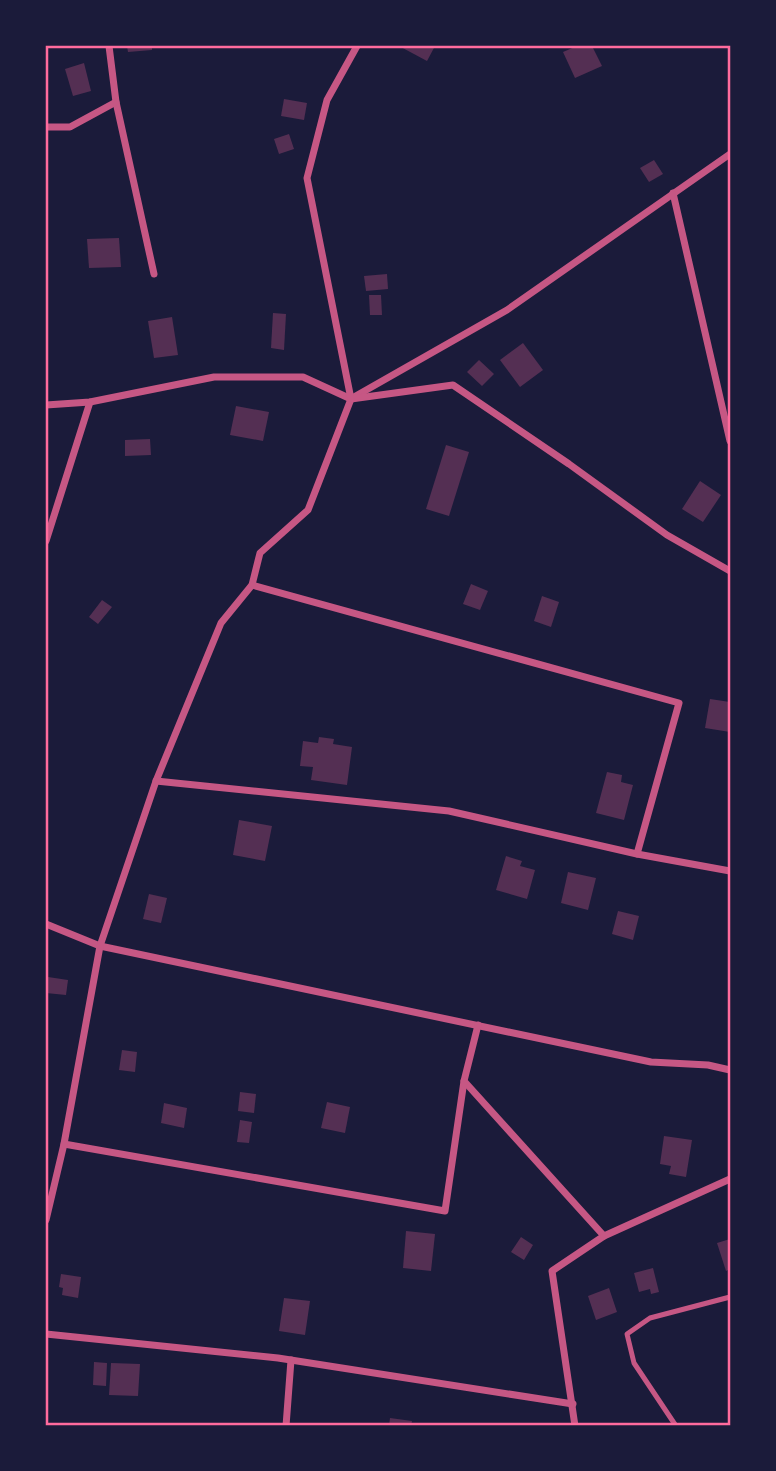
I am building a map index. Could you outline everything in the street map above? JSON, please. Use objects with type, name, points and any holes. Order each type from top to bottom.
[{"type":"street","points":[[109,46],[117,102],[154,274]]},
{"type":"street","points":[[46,1220],[64,1144],[100,946],[156,780],[221,623],[251,585],[261,553],[308,510],[351,399],[307,178],[327,100],[358,46]]},
{"type":"street","points":[[46,127],[70,128],[117,102]]},
{"type":"street","points":[[351,399],[507,310],[730,154]]},
{"type":"street","points":[[673,192],[730,440]]},
{"type":"street","points":[[46,405],[90,402],[214,377],[303,377],[351,399],[453,385],[569,464],[667,536],[730,571]]},
{"type":"street","points":[[46,541],[90,402]]},
{"type":"street","points":[[251,585],[679,703],[637,854]]},
{"type":"street","points":[[156,780],[449,811],[637,854],[730,871]]},
{"type":"street","points":[[46,924],[100,946],[651,1062],[708,1065],[730,1070]]},
{"type":"street","points":[[64,1144],[445,1211],[464,1081],[478,1025]]},
{"type":"street","points":[[464,1081],[604,1236]]},
{"type":"street","points":[[575,1426],[552,1271],[604,1236],[730,1179]]},
{"type":"street","points":[[46,1334],[291,1360],[573,1404]]},
{"type":"street","points":[[286,1426],[291,1360]]},
{"type":"lane","points":[[676,1426],[634,1363],[628,1334],[650,1318],[730,1297]]},
{"type":"building","points":[[127,46],[152,46],[152,50],[128,52]]},
{"type":"building","points":[[399,46],[435,46],[427,61]]},
{"type":"building","points":[[577,46],[592,46],[602,66],[575,78],[563,52]]},
{"type":"building","points":[[84,63],[91,91],[73,96],[65,69]]},
{"type":"building","points":[[284,99],[307,103],[304,120],[281,116]]},
{"type":"building","points":[[289,134],[294,149],[279,154],[274,139]]},
{"type":"building","points":[[654,160],[663,174],[649,182],[640,168]]},
{"type":"building","points":[[119,238],[121,267],[89,268],[87,239]]},
{"type":"building","points":[[387,274],[388,289],[366,291],[364,276]]},
{"type":"building","points":[[369,295],[381,295],[382,315],[370,315]]},
{"type":"building","points":[[273,313],[286,314],[284,350],[271,348]]},
{"type":"building","points":[[172,317],[178,355],[154,358],[148,321]]},
{"type":"building","points":[[523,343],[543,370],[520,387],[500,360]]},
{"type":"building","points":[[479,360],[494,374],[482,386],[467,372]]},
{"type":"building","points":[[236,406],[269,412],[263,441],[230,435]]},
{"type":"building","points":[[150,439],[151,455],[125,456],[125,440]]},
{"type":"building","points":[[446,445],[469,452],[449,516],[426,509]]},
{"type":"building","points":[[700,481],[721,495],[703,522],[682,509]]},
{"type":"building","points":[[471,584],[488,591],[480,610],[463,604]]},
{"type":"building","points":[[542,596],[559,602],[551,627],[534,621]]},
{"type":"building","points":[[102,600],[112,607],[98,624],[89,617]]},
{"type":"building","points":[[710,699],[730,702],[730,732],[705,728]]},
{"type":"building","points":[[319,737],[334,739],[333,744],[352,747],[347,785],[311,780],[313,767],[300,766],[303,741],[318,743]]},
{"type":"building","points":[[607,772],[622,775],[621,782],[633,785],[624,820],[596,813]]},
{"type":"building","points":[[239,820],[272,826],[265,861],[233,855]]},
{"type":"building","points":[[506,856],[522,861],[520,866],[535,870],[527,899],[496,890]]},
{"type":"building","points":[[568,872],[596,878],[588,910],[561,903]]},
{"type":"building","points":[[149,894],[167,898],[161,923],[143,919]]},
{"type":"building","points":[[618,911],[639,916],[633,940],[612,934]]},
{"type":"building","points":[[48,977],[68,980],[66,995],[46,993]]},
{"type":"building","points":[[122,1050],[137,1052],[135,1072],[119,1070]]},
{"type":"building","points":[[240,1092],[256,1094],[254,1113],[238,1111]]},
{"type":"building","points":[[327,1102],[350,1107],[345,1133],[321,1128]]},
{"type":"building","points":[[164,1103],[187,1108],[184,1128],[161,1123]]},
{"type":"building","points":[[240,1120],[252,1122],[249,1143],[237,1142]]},
{"type":"building","points":[[664,1136],[692,1140],[686,1177],[669,1174],[671,1166],[660,1164]]},
{"type":"building","points":[[406,1231],[435,1234],[431,1271],[403,1268]]},
{"type":"building","points":[[521,1237],[533,1245],[524,1260],[511,1252]]},
{"type":"building","points":[[730,1239],[730,1269],[726,1271],[717,1243]]},
{"type":"building","points":[[653,1268],[659,1292],[651,1294],[650,1289],[639,1292],[634,1273]]},
{"type":"building","points":[[61,1274],[81,1277],[78,1298],[62,1295],[63,1288],[59,1287]]},
{"type":"building","points":[[609,1288],[617,1312],[596,1320],[588,1296]]},
{"type":"building","points":[[284,1298],[310,1301],[305,1335],[279,1331]]},
{"type":"building","points":[[94,1362],[107,1363],[106,1386],[93,1385]]},
{"type":"building","points":[[111,1363],[140,1364],[138,1396],[109,1395]]},
{"type":"building","points":[[390,1418],[412,1421],[411,1426],[389,1426]]}]
